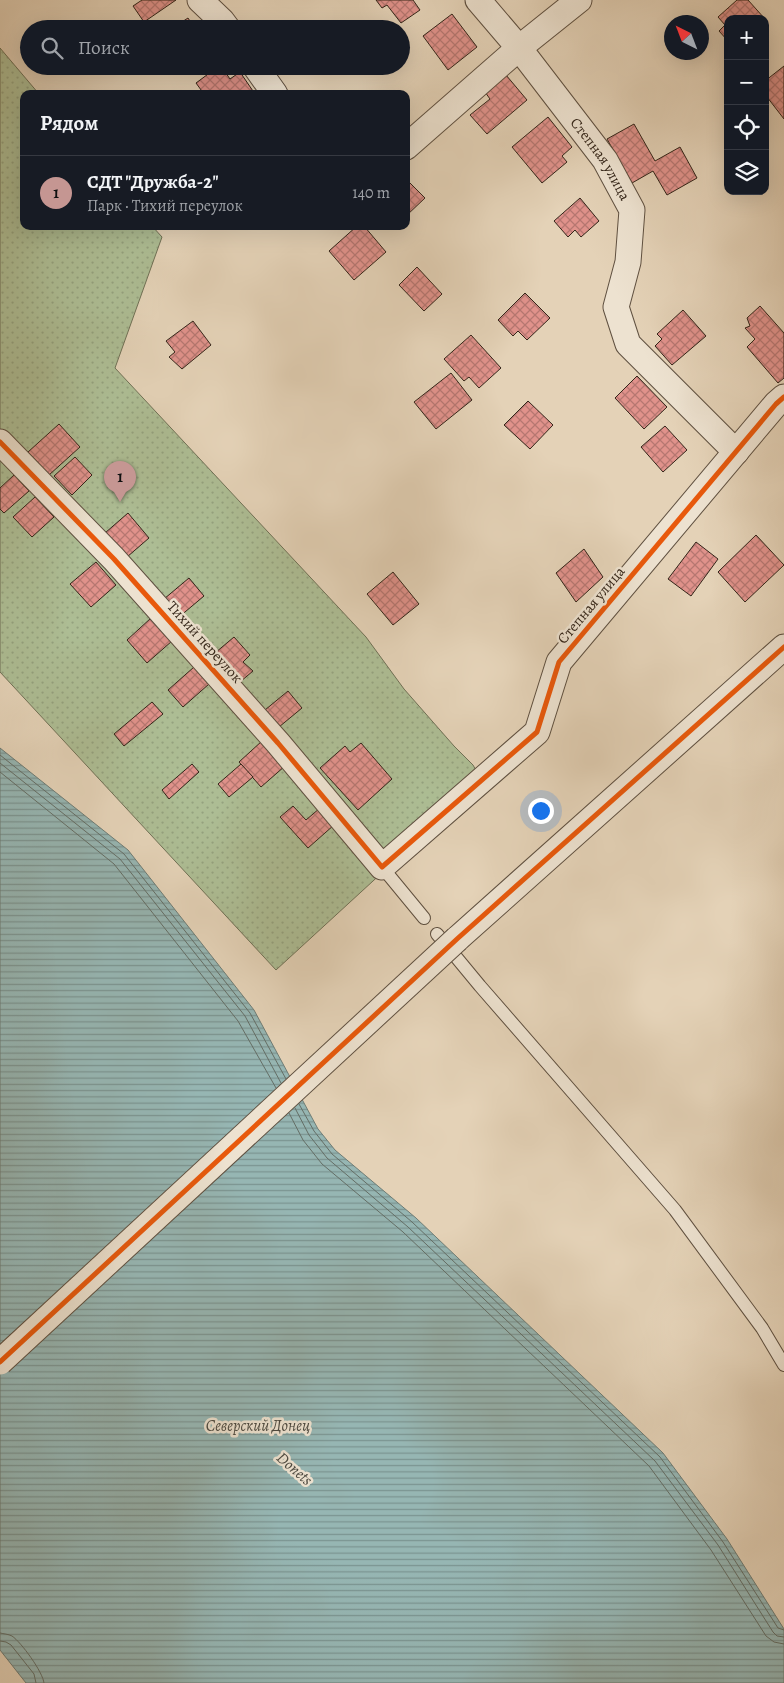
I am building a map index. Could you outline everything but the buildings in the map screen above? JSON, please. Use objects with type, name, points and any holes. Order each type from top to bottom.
[{"type":"street","points":[[200,0],[221,20]]},
{"type":"street","name":"Степная улица","points":[[478,0],[519,48],[606,160],[632,210],[628,262],[616,307],[628,344],[736,452]]},
{"type":"street","points":[[410,143],[519,48],[579,0]]},
{"type":"street","points":[[261,75],[272,90]]},
{"type":"street","name":"Степная улица","points":[[382,868],[537,732],[559,662],[776,404],[784,397]]},
{"type":"street","name":"Тихий переулок","points":[[0,442],[120,566],[278,743],[382,868]]},
{"type":"street","points":[[0,1362],[447,936],[784,647]]},
{"type":"lane","points":[[382,868],[424,918]]},
{"type":"lane","points":[[447,936],[487,994],[675,1210],[762,1328],[784,1365]]},
{"type":"green space","points":[[0,48],[20,72],[20,75],[23,75],[36,90],[20,90],[20,230],[156,230],[162,237],[115,368],[366,637],[404,689],[473,765],[482,781],[276,970],[0,672]]},
{"type":"water","name":"Северский Донец","points":[[0,748],[128,850],[254,1010],[318,1129],[335,1150],[416,1218],[663,1453],[727,1539],[784,1629],[784,1683],[26,1683],[0,1650]]},
{"type":"cycle path","points":[[0,442],[114,559],[278,743],[382,867],[537,732],[559,662],[776,404],[784,397]]},
{"type":"cycle path","points":[[0,1362],[457,939],[784,647]]},
{"type":"place","name":"СДТ \"Дружба-2\"","points":[[120,502]]},
{"type":"water label","name":"Donets","points":[[295,1468]]}]
